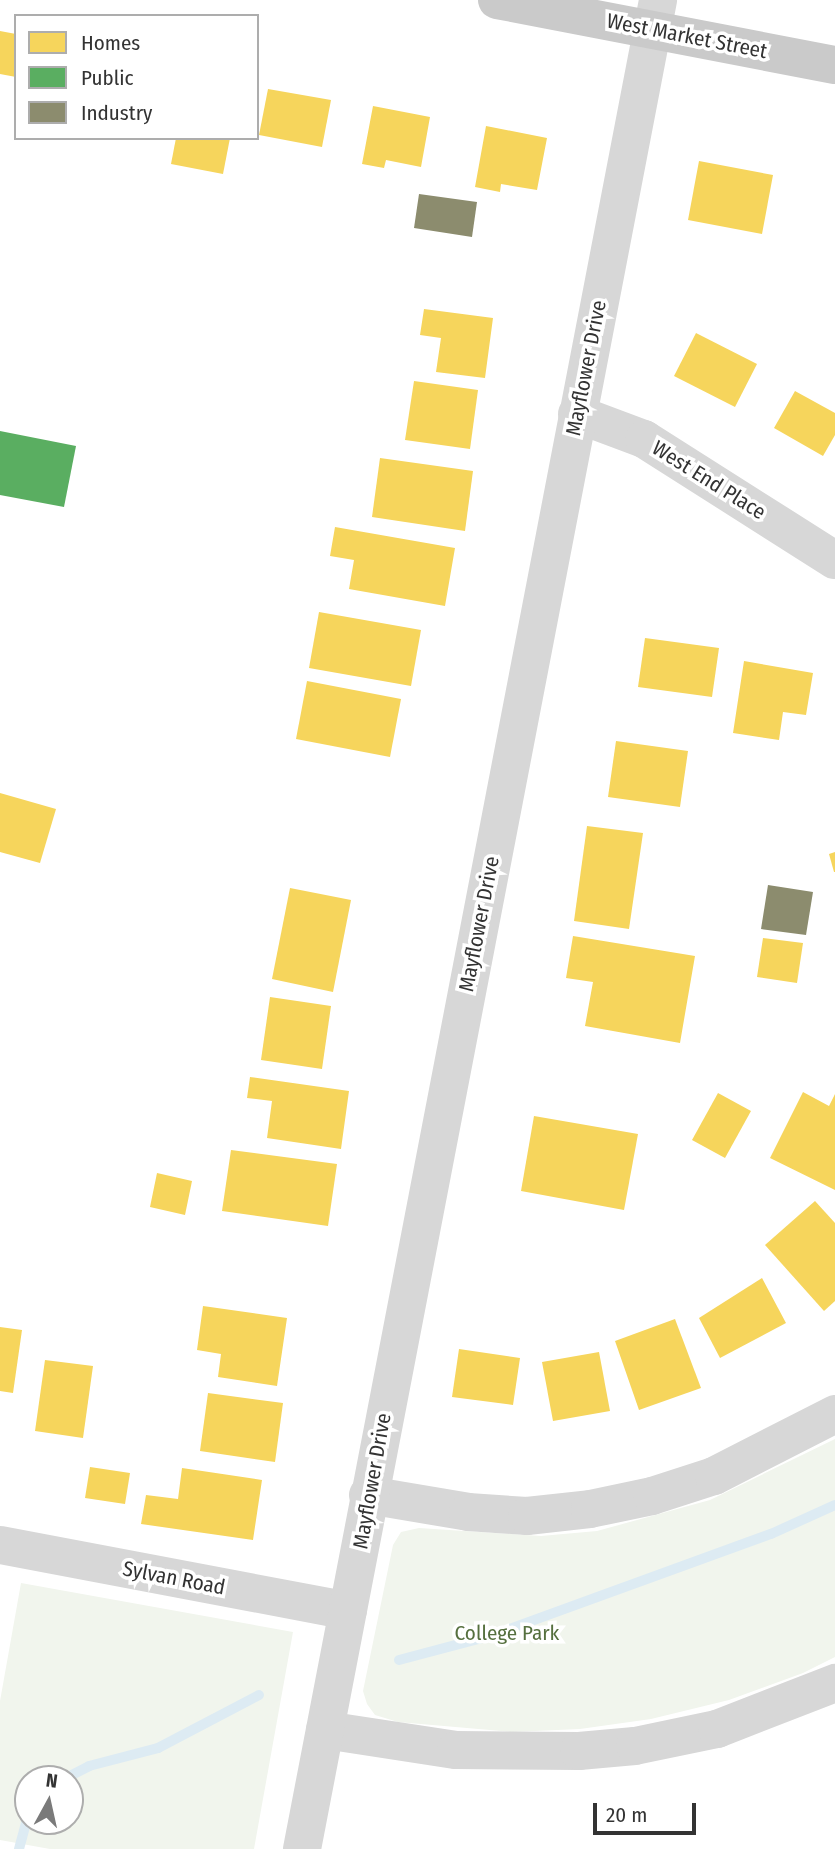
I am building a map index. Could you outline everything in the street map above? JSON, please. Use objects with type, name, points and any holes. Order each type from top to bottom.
[{"type":"main road","name":"West Market Street","points":[[497,0],[655,15],[835,65]]},
{"type":"street","name":"Mayflower Drive","points":[[302,1849],[655,15]]},
{"type":"street","name":"West End Place","points":[[578,414],[644,439],[835,560]]},
{"type":"street","points":[[368,1495],[468,1512],[527,1516],[590,1509],[652,1496],[714,1476],[835,1414]]},
{"type":"street","name":"Sylvan Road","points":[[0,1545],[348,1611]]},
{"type":"street","points":[[325,1730],[456,1750],[579,1751],[635,1746],[717,1729],[835,1683]]},
{"type":"green space","name":"College Park","points":[[835,1439],[835,1657],[803,1673],[729,1700],[651,1719],[580,1729],[512,1732],[398,1722],[375,1715],[367,1704],[363,1691],[393,1545],[401,1532],[419,1528],[541,1536],[597,1531],[710,1500]]},
{"type":"green space","points":[[21,1583],[293,1632],[254,1849],[50,1849],[0,1840],[0,1701]]},
{"type":"building: Homes","points":[[0,31],[14,34],[14,77],[0,74]]},
{"type":"building: Homes","points":[[268,89],[331,100],[322,147],[259,135]]},
{"type":"building: Homes","points":[[373,106],[430,117],[421,167],[386,160],[384,168],[362,164]]},
{"type":"building: Homes","points":[[486,126],[547,138],[537,190],[501,184],[500,192],[475,187]]},
{"type":"building: Homes","points":[[176,140],[230,140],[223,174],[171,164]]},
{"type":"building: Homes","points":[[699,161],[773,175],[762,234],[688,220]]},
{"type":"building: Homes","points":[[424,309],[493,318],[485,378],[436,372],[441,338],[420,335]]},
{"type":"building: Homes","points":[[696,333],[757,364],[735,407],[674,376]]},
{"type":"building: Homes","points":[[414,381],[478,390],[470,449],[405,440]]},
{"type":"building: Homes","points":[[795,391],[835,413],[835,435],[823,456],[774,428]]},
{"type":"building: Homes","points":[[380,458],[473,471],[465,531],[372,517]]},
{"type":"building: Homes","points":[[335,527],[455,548],[445,606],[349,589],[354,560],[330,556]]},
{"type":"building: Homes","points":[[319,612],[421,630],[411,686],[309,668]]},
{"type":"building: Homes","points":[[645,638],[719,648],[712,697],[638,687]]},
{"type":"building: Homes","points":[[744,661],[813,673],[806,715],[783,712],[779,740],[733,733]]},
{"type":"building: Homes","points":[[307,681],[401,699],[390,757],[296,739]]},
{"type":"building: Homes","points":[[616,741],[688,751],[680,807],[608,797]]},
{"type":"building: Homes","points":[[0,793],[56,809],[40,863],[0,852]]},
{"type":"building: Homes","points":[[587,826],[643,833],[629,929],[574,921]]},
{"type":"building: Homes","points":[[835,852],[835,872],[834,872],[829,854]]},
{"type":"building: Homes","points":[[290,888],[351,900],[333,992],[272,979]]},
{"type":"building: Homes","points":[[573,936],[695,956],[680,1043],[585,1026],[593,982],[566,978]]},
{"type":"building: Homes","points":[[763,938],[803,943],[797,983],[757,977]]},
{"type":"building: Homes","points":[[270,997],[331,1006],[322,1069],[261,1060]]},
{"type":"building: Homes","points":[[250,1077],[349,1091],[341,1149],[267,1138],[272,1101],[247,1098]]},
{"type":"building: Homes","points":[[803,1092],[829,1106],[835,1094],[835,1190],[770,1158]]},
{"type":"building: Homes","points":[[718,1093],[751,1111],[725,1158],[692,1140]]},
{"type":"building: Homes","points":[[534,1116],[638,1134],[624,1210],[521,1191]]},
{"type":"building: Homes","points":[[231,1150],[337,1164],[328,1226],[222,1211]]},
{"type":"building: Homes","points":[[157,1173],[192,1181],[185,1215],[150,1207]]},
{"type":"building: Homes","points":[[815,1201],[835,1223],[835,1301],[824,1311],[765,1245]]},
{"type":"building: Homes","points":[[762,1278],[786,1323],[720,1358],[699,1318]]},
{"type":"building: Homes","points":[[203,1306],[287,1318],[277,1386],[218,1377],[221,1354],[197,1350]]},
{"type":"building: Homes","points":[[675,1319],[701,1388],[639,1410],[615,1341]]},
{"type":"building: Homes","points":[[0,1327],[22,1330],[13,1393],[0,1391]]},
{"type":"building: Homes","points":[[459,1349],[520,1358],[513,1405],[452,1397]]},
{"type":"building: Homes","points":[[599,1352],[610,1411],[553,1421],[542,1362]]},
{"type":"building: Homes","points":[[45,1360],[93,1366],[83,1438],[35,1431]]},
{"type":"building: Homes","points":[[208,1393],[283,1403],[275,1462],[200,1451]]},
{"type":"building: Homes","points":[[90,1467],[130,1473],[125,1504],[85,1498]]},
{"type":"building: Homes","points":[[182,1468],[262,1480],[253,1540],[141,1524],[146,1495],[178,1499]]},
{"type":"building: Public","points":[[0,431],[76,446],[64,507],[0,495]]},
{"type":"building: Industry","points":[[419,194],[477,202],[472,237],[414,228]]},
{"type":"building: Industry","points":[[768,885],[813,892],[806,935],[761,929]]},
{"type":"waterway","points":[[399,1660],[493,1635],[771,1534],[835,1505]]},
{"type":"waterway","points":[[84,1769],[158,1748],[259,1695]]},
{"type":"waterway","points":[[19,1849],[23,1835]]}]
